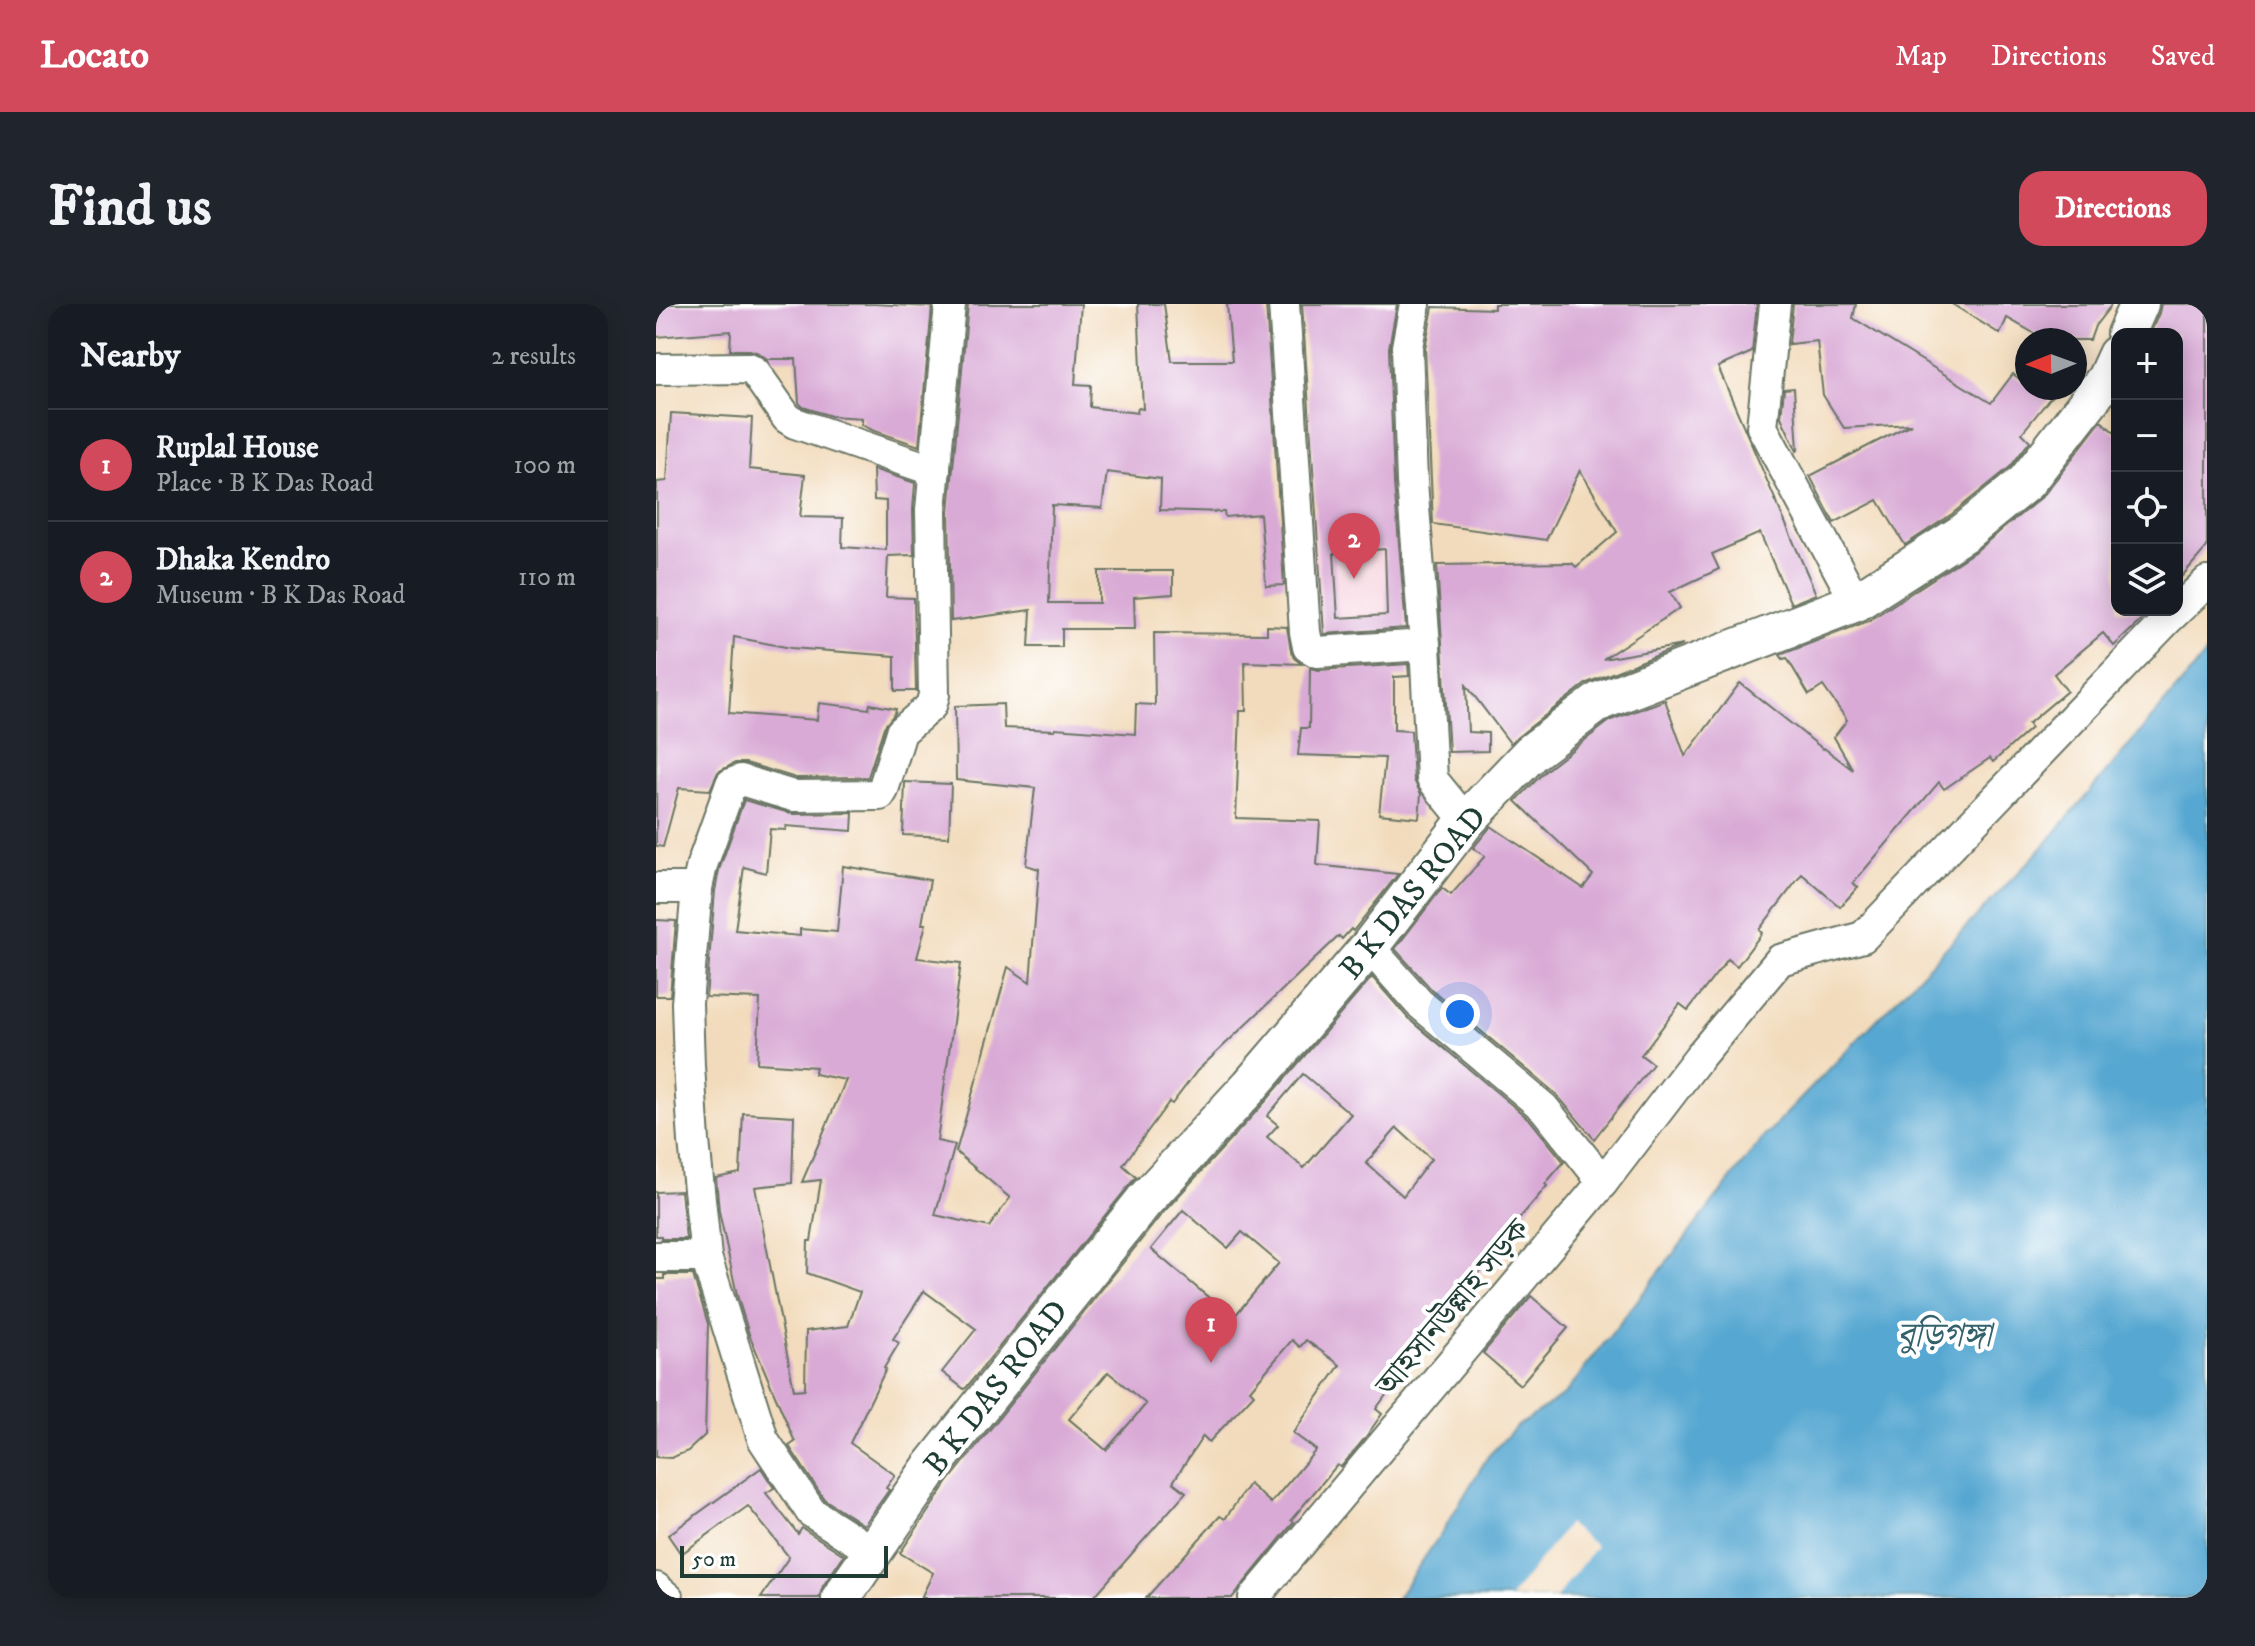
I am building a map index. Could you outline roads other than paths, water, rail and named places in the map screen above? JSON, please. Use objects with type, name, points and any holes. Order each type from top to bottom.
[{"type":"street","points":[[873,1552],[811,1512],[763,1439],[706,1257],[694,1141],[687,1003],[697,888],[731,784],[741,780],[793,796],[880,795],[901,732],[931,706],[934,695],[931,510],[950,304]]},
{"type":"street","points":[[1284,304],[1308,647],[1317,652],[1425,645]]},
{"type":"street","points":[[1415,304],[1407,347],[1412,482],[1432,779],[1466,821]]},
{"type":"street","points":[[1775,304],[1762,427],[1856,602]]},
{"type":"street","points":[[2129,328],[2139,304]]},
{"type":"street","points":[[656,369],[749,368],[787,418],[795,423],[935,471]]},
{"type":"street","name":"B K DAS ROAD","points":[[841,1598],[930,1469],[1134,1213],[1250,1086],[1369,947],[1466,821],[1531,753],[1600,701],[1856,602],[1965,532],[2026,482],[2106,379],[2111,368]]},
{"type":"street","name":"আহসানউল্লাহ সড়ক","points":[[1254,1598],[1603,1182],[1699,1057],[1780,960],[1863,937],[2207,582]]},
{"type":"street","points":[[656,888],[697,888]]},
{"type":"street","points":[[1369,947],[1419,1003],[1544,1108],[1603,1182]]},
{"type":"street","points":[[656,1257],[706,1257]]},
{"type":"street","points":[[656,1588],[668,1598]]},
{"type":"water","name":"বুড়িগঙ্গা","points":[[2207,653],[2207,1598],[1397,1598],[1488,1456],[1516,1427],[1565,1394],[1762,1139],[2042,848]]},
{"type":"place","name":"Dhaka Kendro","points":[[1354,579]]},
{"type":"place","name":"Ruplal House","points":[[1211,1363]]}]
